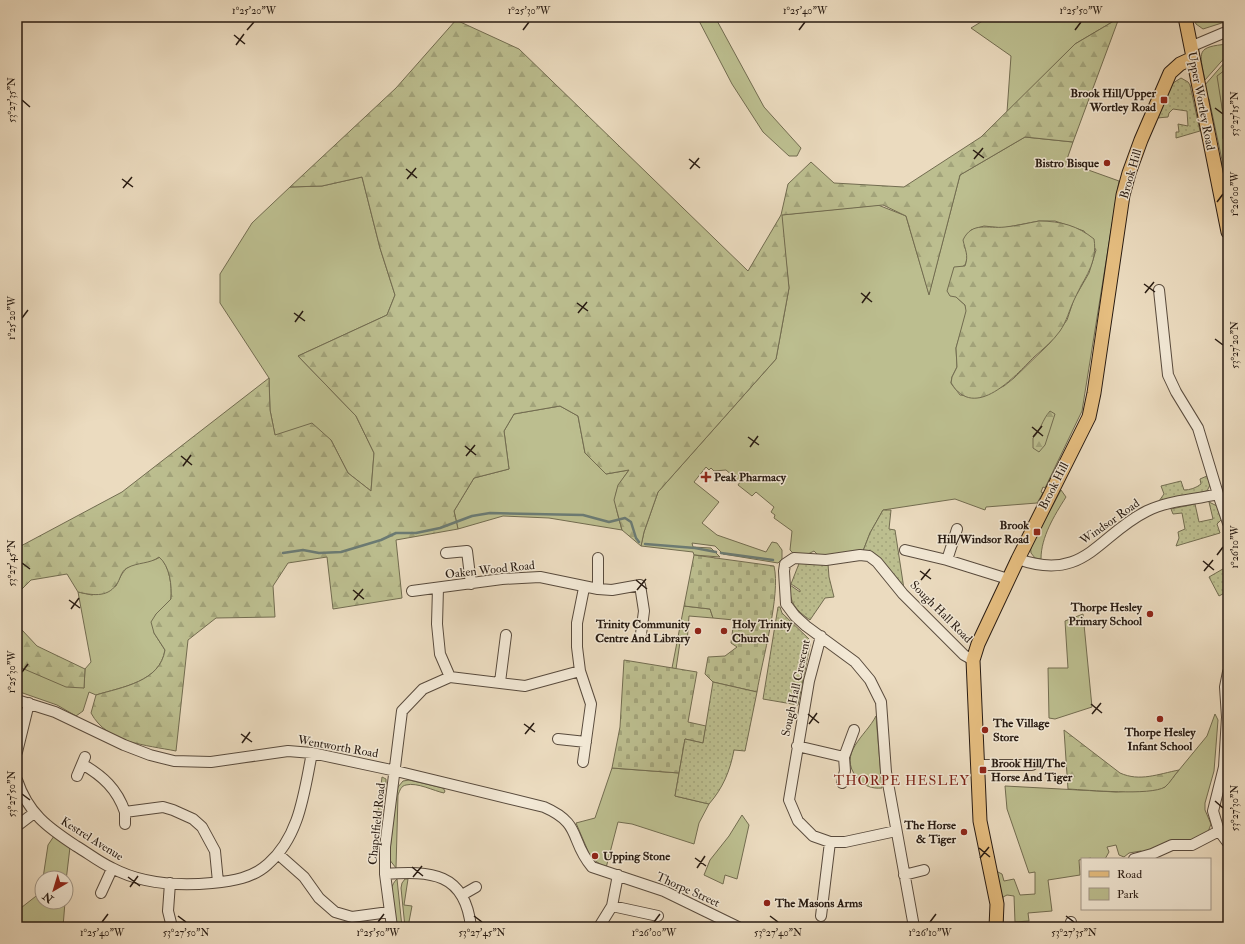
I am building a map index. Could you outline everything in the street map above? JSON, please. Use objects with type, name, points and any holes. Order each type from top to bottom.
[{"type":"main road","name":"Upper Wortley Road","points":[[1185,17],[1228,232]]},
{"type":"main road","name":"Brook Hill","points":[[996,927],[997,904],[980,820],[973,660],[978,644],[1008,579],[1089,417],[1120,213],[1129,173],[1170,73],[1192,52]]},
{"type":"street","points":[[1192,52],[1228,31]]},
{"type":"street","points":[[1159,290],[1168,375],[1176,392],[1191,414],[1198,428],[1228,523]]},
{"type":"street","name":"Windsor Road","points":[[1018,559],[1037,565],[1051,566],[1067,563],[1098,548],[1132,520],[1148,510],[1168,504],[1218,494]]},
{"type":"street","points":[[947,560],[957,529]]},
{"type":"street","points":[[905,550],[947,560],[1008,579]]},
{"type":"street","points":[[446,553],[467,551],[471,584]]},
{"type":"street","name":"Sough Hall Road","points":[[821,636],[795,616],[786,604],[785,564],[794,558],[826,560],[860,555],[870,556],[877,562],[903,594],[964,655],[973,660]]},
{"type":"street","points":[[598,558],[598,589]]},
{"type":"street","name":"Oaken Wood Road","points":[[412,592],[540,577],[584,588],[612,590],[640,585],[644,611],[641,634]]},
{"type":"street","points":[[438,588],[437,624],[440,654],[450,676],[525,686],[580,671]]},
{"type":"street","points":[[583,762],[591,704],[580,671],[577,647],[577,623],[584,588]]},
{"type":"street","points":[[500,682],[506,635]]},
{"type":"street","points":[[821,636],[855,662],[870,680],[881,702],[886,772],[914,927]]},
{"type":"street","name":"Sough Hall Crescent","points":[[821,636],[809,681],[789,800],[798,821],[813,836],[830,842],[845,842],[896,831]]},
{"type":"street","points":[[1228,672],[1225,687],[1227,717],[1224,767],[1213,812],[1219,830],[1228,843]]},
{"type":"street","name":"Chapelfield Road","points":[[392,927],[385,874],[389,809],[396,771],[402,711],[423,689],[450,676]]},
{"type":"street","name":"Wentworth Road","points":[[17,700],[55,712],[150,756],[174,761],[211,762],[288,751],[312,754],[396,771],[544,807],[558,813],[573,828],[585,859]]},
{"type":"street","points":[[17,752],[29,703]]},
{"type":"street","points":[[842,783],[845,770],[844,757],[854,730]]},
{"type":"street","points":[[558,739],[586,742]]},
{"type":"street","name":"Sough Hall Crescent","points":[[797,746],[844,757]]},
{"type":"street","name":"Kestrel Avenue","points":[[17,780],[21,792],[34,813],[46,825],[112,869],[140,879],[170,883],[218,882],[243,878],[257,872],[278,854],[292,832],[300,812],[312,754]]},
{"type":"street","points":[[77,776],[84,761],[110,784],[125,812],[125,824]]},
{"type":"street","points":[[978,765],[1032,765]]},
{"type":"street","points":[[125,812],[162,808],[173,810],[193,819],[202,827],[215,851],[218,882]]},
{"type":"street","points":[[17,826],[34,813]]},
{"type":"street","points":[[1138,858],[1152,854],[1172,845],[1192,845],[1219,830]]},
{"type":"street","points":[[821,916],[830,842]]},
{"type":"street","points":[[278,854],[304,877],[319,898],[335,912],[352,917],[389,912]]},
{"type":"street","name":"Thorpe Street","points":[[585,859],[592,867],[664,891],[738,927]]},
{"type":"street","points":[[102,893],[112,869]]},
{"type":"street","points":[[904,875],[924,870]]},
{"type":"street","points":[[385,874],[428,873],[445,878],[462,894],[467,906],[471,927]]},
{"type":"street","points":[[599,927],[612,906],[618,875]]},
{"type":"street","points":[[170,883],[168,911],[172,927]]},
{"type":"street","points":[[462,894],[476,887]]},
{"type":"street","points":[[612,906],[658,916]]},
{"type":"green space","points":[[697,17],[715,17],[764,107],[801,148],[797,156],[789,156],[763,132],[732,84]]},
{"type":"green space","points":[[989,17],[1119,18],[1075,44],[1007,112],[1011,56],[971,28]]},
{"type":"green space","points":[[1193,17],[1228,17],[1228,21],[1203,29],[1196,24]]},
{"type":"green space","points":[[1119,18],[1073,142],[1025,137],[960,175],[929,295],[906,216],[883,205],[782,215],[789,288],[776,359],[658,492],[644,532],[641,546],[622,530],[614,500],[618,485],[629,470],[606,474],[585,453],[578,416],[560,406],[514,414],[504,431],[509,469],[474,478],[454,511],[458,529],[396,540],[402,598],[333,609],[327,557],[288,563],[273,586],[275,617],[216,618],[188,640],[176,751],[140,744],[117,737],[98,723],[91,713],[96,695],[138,682],[156,669],[162,661],[165,650],[154,633],[151,622],[156,614],[171,599],[171,588],[170,576],[166,566],[159,557],[152,561],[127,568],[123,572],[118,583],[108,592],[103,594],[93,595],[78,592],[67,574],[31,580],[17,594],[17,547],[122,492],[269,378],[270,410],[275,435],[312,423],[331,440],[348,473],[371,491],[374,453],[356,416],[298,356],[387,315],[395,295],[380,248],[362,177],[322,186],[290,187],[396,88],[456,20],[519,49],[748,271],[781,215],[788,184],[811,162],[834,183],[904,187],[981,137],[1075,44]]},
{"type":"green space","points":[[1228,44],[1228,54],[1205,80],[1201,57],[1202,52],[1210,47]]},
{"type":"green space","points":[[1228,59],[1228,154],[1223,138],[1223,114],[1217,76],[1225,70],[1225,62]]},
{"type":"green space","points":[[1225,62],[1225,70],[1218,76],[1223,114],[1223,138],[1228,154],[1228,191],[1221,173],[1222,160],[1209,99],[1205,94],[1204,86]]},
{"type":"green space","points":[[1181,78],[1190,85],[1200,131],[1176,138],[1176,132],[1179,132],[1178,124],[1188,126],[1187,111],[1173,109],[1169,113],[1168,117],[1157,118],[1173,83]]},
{"type":"green space","points":[[1025,137],[1073,142],[1066,162],[1119,181],[1082,411],[1045,488],[1043,487],[1041,492],[1043,493],[1037,503],[986,507],[985,510],[955,499],[883,510],[870,533],[863,551],[835,555],[818,555],[814,551],[808,554],[795,555],[790,550],[792,531],[774,518],[775,515],[771,512],[774,507],[756,492],[752,496],[738,485],[740,482],[726,470],[714,471],[711,468],[709,470],[706,467],[694,482],[719,502],[702,523],[717,535],[766,552],[772,542],[777,543],[782,550],[782,559],[778,563],[723,554],[715,546],[692,543],[693,547],[711,548],[720,557],[694,555],[693,552],[641,546],[644,532],[658,492],[776,359],[789,288],[781,215],[878,205],[906,216],[929,294],[960,175]],"holes":[[[1039,221],[1055,221],[1084,231],[1096,250],[1089,273],[1074,299],[1067,320],[1050,343],[1004,386],[979,397],[960,395],[951,383],[957,367],[956,348],[967,311],[965,305],[956,297],[960,268],[965,265],[967,258],[967,253],[964,246],[971,230],[984,226],[1003,228]]]},
{"type":"green space","points":[[362,177],[380,248],[395,295],[387,315],[298,356],[356,416],[374,453],[371,491],[348,473],[331,440],[275,435],[270,410],[269,378],[220,303],[220,274],[252,223],[290,187],[322,186]]},
{"type":"green space","points":[[1039,221],[1069,225],[1088,234],[1094,239],[1094,256],[1089,270],[1062,327],[1048,345],[1006,384],[994,392],[983,397],[971,398],[961,394],[951,383],[957,367],[956,348],[966,311],[965,305],[956,297],[950,296],[947,291],[954,267],[965,266],[967,256],[963,240],[971,230],[976,228],[1009,227]]},
{"type":"green space","points":[[560,406],[578,416],[585,453],[606,474],[629,470],[616,492],[615,498],[622,530],[549,518],[503,516],[458,529],[454,511],[474,478],[509,469],[504,431],[514,414]]},
{"type":"green space","points":[[1050,411],[1055,414],[1045,445],[1039,452],[1033,448],[1033,438]]},
{"type":"green space","points":[[1207,476],[1210,485],[1207,491],[1159,501],[1164,494],[1161,486],[1181,481],[1184,490],[1191,489],[1201,484],[1200,479]]},
{"type":"green space","points":[[1061,490],[1066,497],[1053,519],[1046,535],[1043,543],[1041,559],[1035,558],[1031,553],[1032,544],[1040,532],[1039,531]]},
{"type":"green space","points":[[1209,502],[1217,506],[1222,519],[1217,524],[1220,533],[1176,546],[1179,538],[1178,532],[1185,529],[1182,513],[1173,514],[1171,509],[1195,504],[1199,522],[1213,519]]},
{"type":"green space","points":[[883,510],[891,510],[889,529],[895,530],[904,589],[863,551],[870,533]]},
{"type":"green space","points":[[694,555],[774,566],[775,593],[773,610],[757,692],[713,682],[705,674],[708,657],[725,656],[737,647],[731,643],[734,620],[713,618],[710,609],[684,606]]},
{"type":"green space","points":[[160,557],[168,571],[171,583],[171,599],[156,614],[154,633],[165,650],[162,661],[156,669],[148,676],[128,686],[96,695],[89,692],[83,711],[76,716],[57,705],[17,691],[17,666],[19,665],[84,688],[85,669],[91,662],[78,592],[92,595],[116,586],[121,576],[130,566],[139,562],[154,560]]},
{"type":"green space","points":[[800,561],[828,564],[829,577],[834,597],[825,598],[810,620],[794,606],[791,597],[790,585],[800,592],[800,590],[791,584]]},
{"type":"green space","points":[[1228,566],[1228,591],[1219,596],[1209,577]]},
{"type":"green space","points":[[684,606],[710,609],[713,618],[689,616],[687,643],[680,642],[676,669],[672,668]]},
{"type":"green space","points":[[778,607],[780,607],[782,613],[809,639],[810,645],[798,705],[763,699]]},
{"type":"green space","points":[[1083,614],[1092,707],[1055,719],[1049,718],[1048,668],[1068,668],[1065,621]]},
{"type":"green space","points":[[17,628],[22,630],[37,646],[85,669],[84,688],[66,687],[17,666]]},
{"type":"green space","points":[[624,660],[697,672],[688,722],[706,726],[703,743],[685,739],[679,773],[612,768],[620,727]]},
{"type":"green space","points":[[713,682],[757,692],[745,751],[734,750],[725,779],[709,804],[675,796],[685,739],[703,743]]},
{"type":"green space","points":[[1215,714],[1218,720],[1214,771],[1205,803],[1205,810],[1211,824],[1208,832],[1191,840],[1171,840],[1144,853],[1141,851],[1129,853],[1124,857],[1119,855],[1116,845],[1107,847],[1109,852],[1106,858],[1081,858],[1079,860],[1080,875],[1048,880],[1052,911],[1028,913],[1029,921],[1015,922],[1014,896],[1007,895],[1003,897],[1003,922],[999,923],[994,870],[1002,874],[1004,881],[1014,879],[1020,895],[1035,894],[1035,872],[1029,873],[1007,809],[1005,786],[1116,792],[1165,787],[1207,736]]},
{"type":"green space","points":[[876,716],[882,788],[875,788],[862,783],[852,769],[850,761],[855,745]]},
{"type":"green space","points":[[1064,730],[1120,773],[1127,776],[1142,777],[1179,770],[1165,787],[1157,790],[1118,792],[1068,789]]},
{"type":"green space","points":[[612,768],[679,773],[675,796],[709,804],[699,823],[694,844],[632,824],[618,822],[606,868],[591,858],[576,823],[595,818]]},
{"type":"green space","points":[[382,777],[386,779],[386,783],[381,813],[378,812]]},
{"type":"green space","points":[[409,780],[443,788],[445,791],[444,793],[410,784],[401,788],[398,795],[396,868],[389,859],[396,795],[398,787],[403,781]]},
{"type":"green space","points":[[742,815],[749,825],[737,879],[725,875],[723,884],[704,875],[710,860],[729,836]]},
{"type":"green space","points":[[54,836],[70,847],[67,870],[44,870],[48,845]]},
{"type":"green space","points":[[397,879],[402,927],[395,927],[391,902],[391,889]]},
{"type":"green space","points":[[405,879],[408,879],[404,905],[412,906],[408,927],[405,927],[401,888]]},
{"type":"green space","points":[[34,898],[34,910],[64,910],[63,927],[17,927],[17,911]]},
{"type":"waterway","points":[[283,553],[303,550],[319,553],[341,552],[381,540],[396,533],[416,533],[440,528],[472,516],[490,513],[583,515],[609,522],[625,518],[631,522],[636,538],[639,542]]},
{"type":"waterway","points":[[645,544],[695,548],[716,552]]},
{"type":"waterway","points":[[721,553],[773,560]]},
{"type":"place","name":"Brook Hill/Upper Wortley Road","points":[[1164,100]]},
{"type":"place","name":"Bistro Bisque","points":[[1107,163]]},
{"type":"place","name":"Peak Pharmacy","points":[[706,477]]},
{"type":"place","name":"Brook Hill/Windsor Road","points":[[1037,532]]},
{"type":"place","name":"Thorpe Hesley Primary School","points":[[1150,614]]},
{"type":"place","name":"Trinity Community Centre And Library","points":[[698,631]]},
{"type":"place","name":"Holy Trinity Church","points":[[724,631]]},
{"type":"place","name":"Thorpe Hesley Infant School","points":[[1160,719]]},
{"type":"place","name":"The Village Store","points":[[985,730]]},
{"type":"place","name":"Brook Hill/The Horse And Tiger","points":[[983,770]]},
{"type":"place","name":"The Horse & Tiger","points":[[964,832]]},
{"type":"place","name":"Upping Stone","points":[[595,856]]},
{"type":"place","name":"The Masons Arms","points":[[767,903]]},
{"type":"district","name":"THORPE HESLEY","points":[[902,780]]}]
